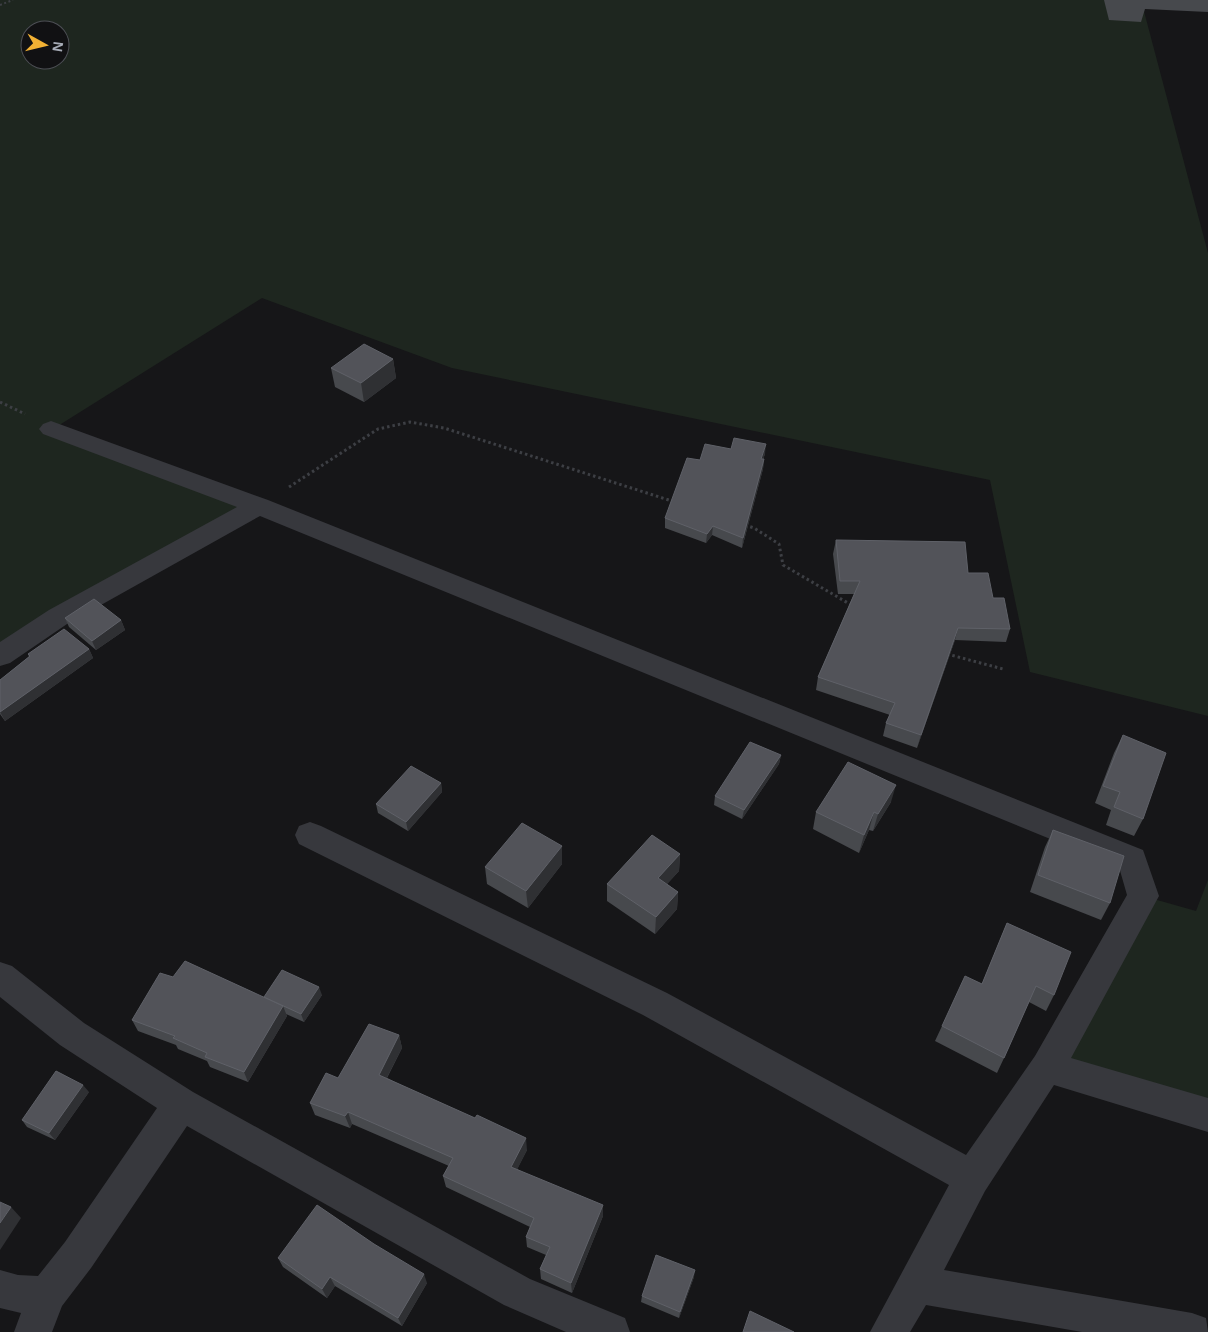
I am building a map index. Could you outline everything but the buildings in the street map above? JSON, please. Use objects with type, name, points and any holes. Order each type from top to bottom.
[{"type":"street","points":[[51,429],[259,506],[1132,859],[1143,896],[1047,1067],[972,1178],[917,1284],[889,1332]]},
{"type":"street","points":[[0,656],[58,617],[259,506]]},
{"type":"street","points":[[310,835],[655,1004],[972,1178]]},
{"type":"street","points":[[0,977],[72,1034],[181,1104],[517,1292],[611,1332]]},
{"type":"street","points":[[1047,1067],[1208,1115]]},
{"type":"street","points":[[33,1332],[48,1294],[78,1255],[181,1104]]},
{"type":"street","points":[[917,1284],[1192,1332]]},
{"type":"street","points":[[0,1290],[21,1296],[48,1294]]},
{"type":"path","points":[[0,5],[13,0]]},
{"type":"path","points":[[259,506],[378,429],[410,422],[444,428],[679,504]]},
{"type":"path","points":[[736,522],[754,528],[779,544],[782,565],[859,609]]},
{"type":"path","points":[[946,653],[1003,669]]},
{"type":"shaded area","points":[[0,0],[1141,0],[1208,253],[1208,716],[1030,672],[990,480],[452,368],[262,298],[53,429],[259,506],[0,656]]},
{"type":"shaded area","points":[[1208,880],[1208,1115],[1047,1067],[1143,896],[1196,911]]}]
